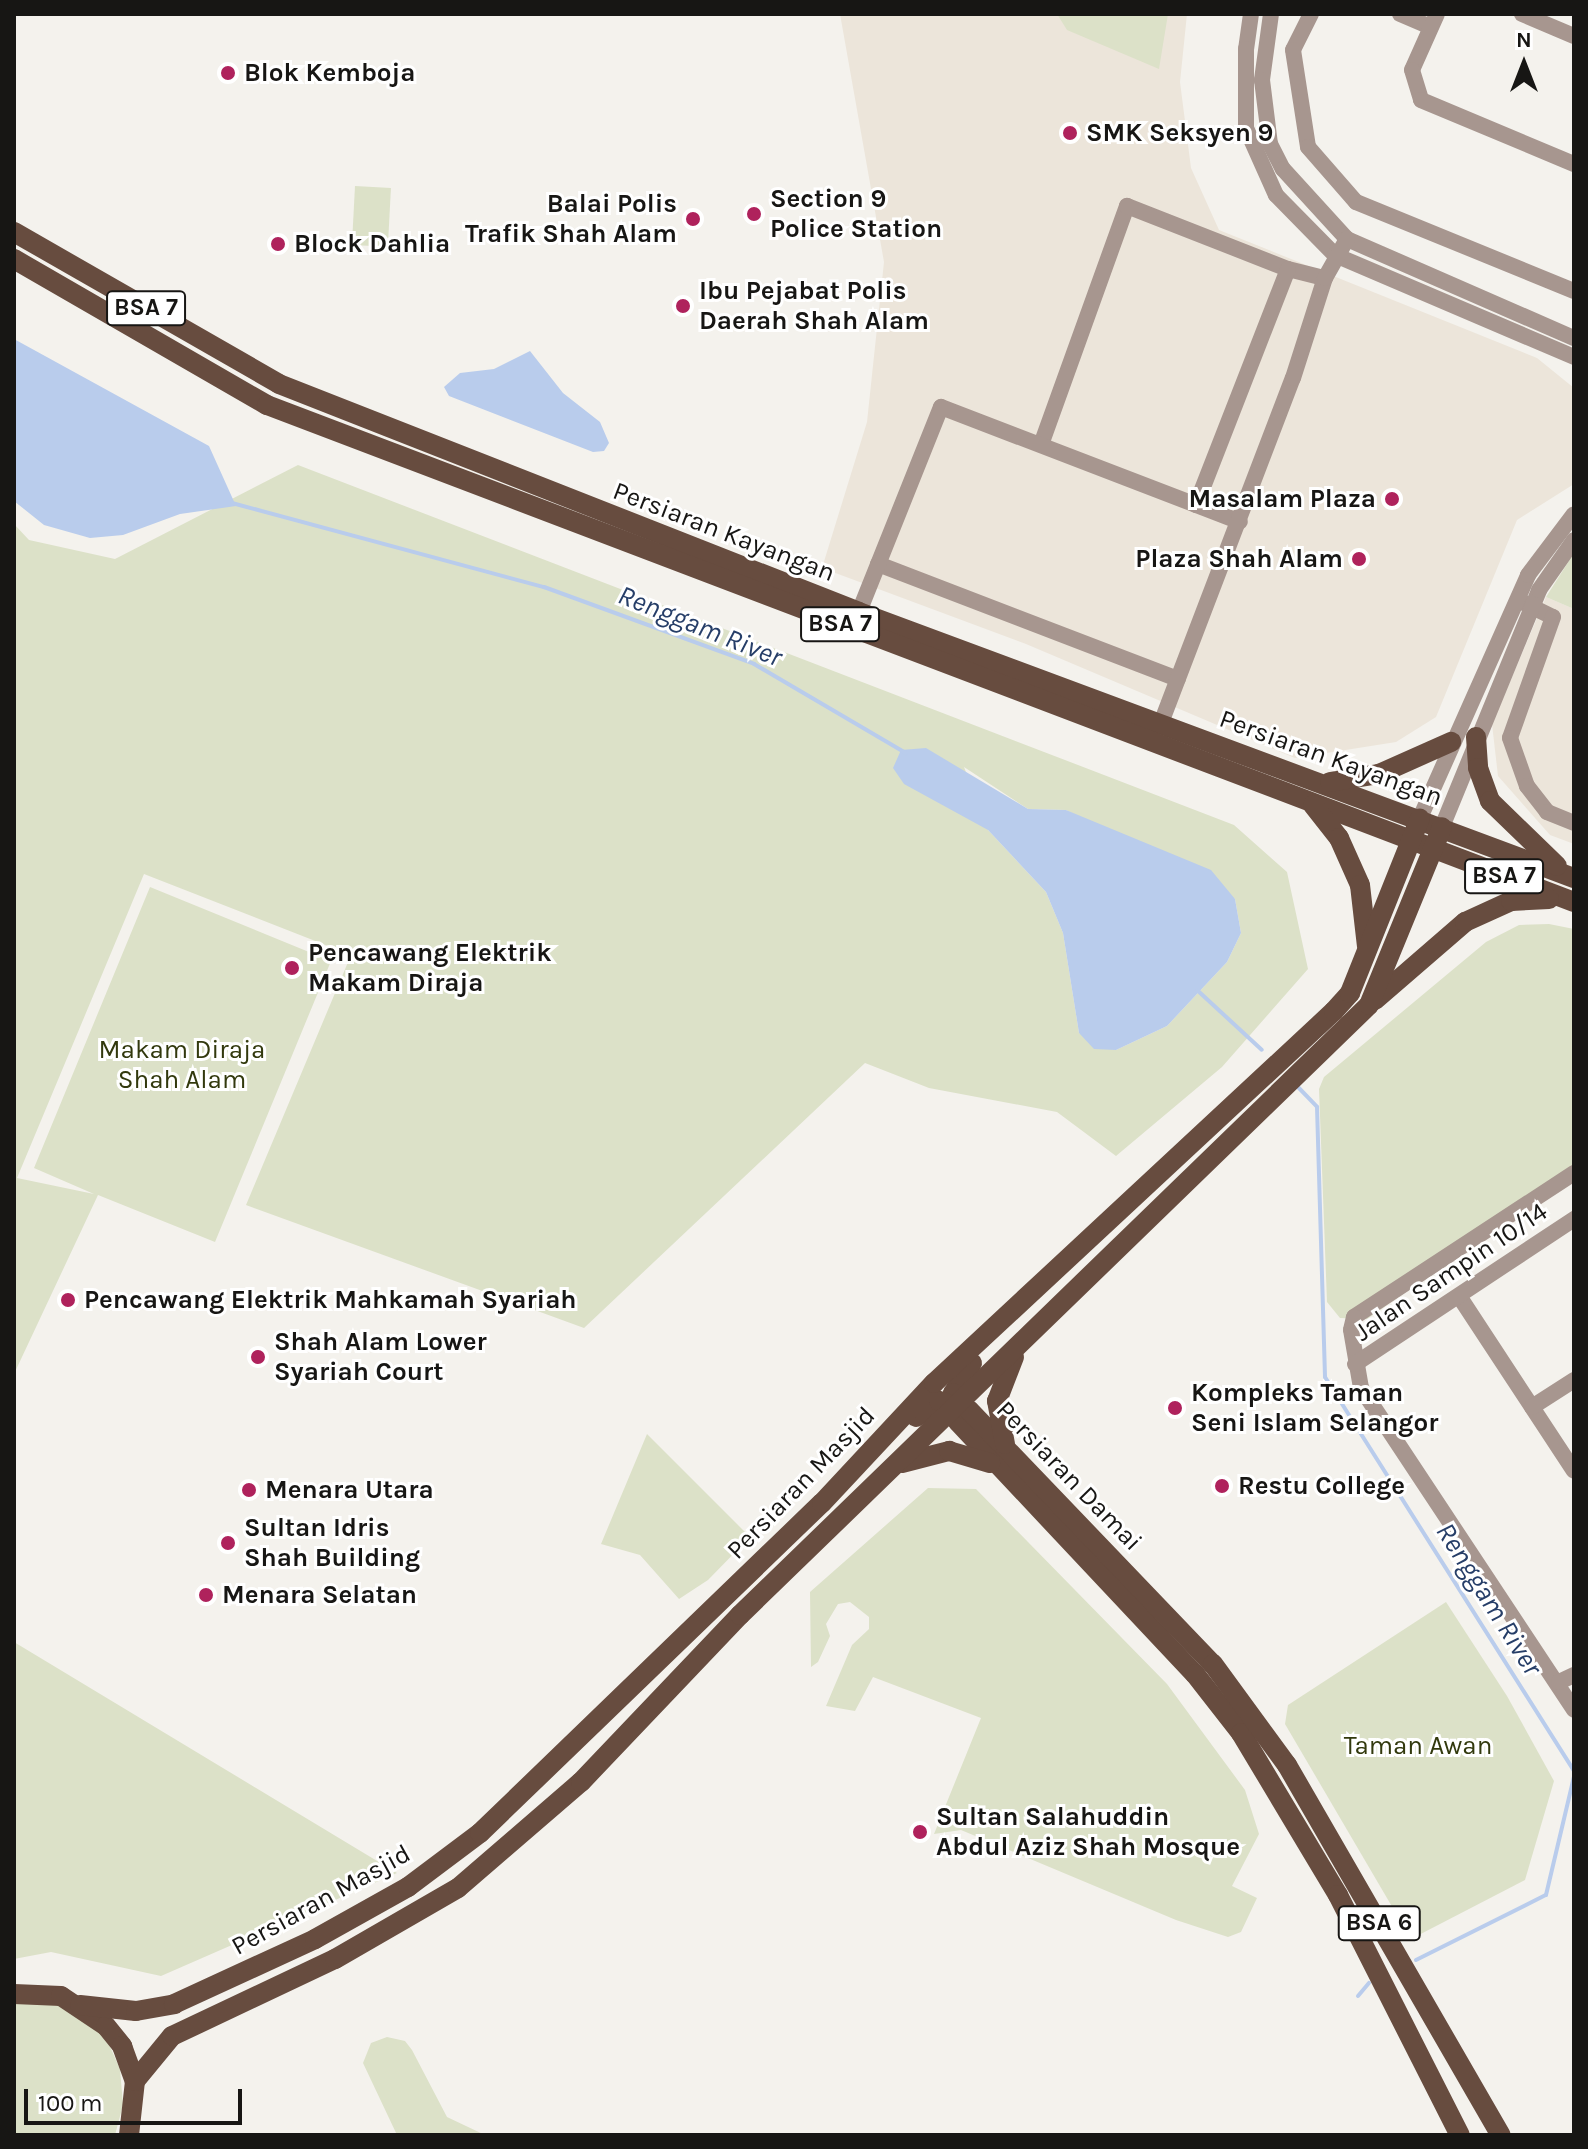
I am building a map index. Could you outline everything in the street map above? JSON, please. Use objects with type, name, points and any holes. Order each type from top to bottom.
[{"type":"main road","name":"Persiaran Kayangan","points":[[14,232],[279,384],[859,612],[1420,818],[1571,877]]},
{"type":"main road","name":"Persiaran Kayangan","points":[[14,259],[267,405],[1574,902]]},
{"type":"main road","points":[[1476,737],[1478,768],[1490,801],[1517,832],[1571,877]]},
{"type":"main road","points":[[1322,782],[1379,774],[1451,742]]},
{"type":"main road","points":[[1313,805],[1339,838],[1360,885],[1368,950]]},
{"type":"main road","name":"Persiaran Masjid","points":[[14,1994],[53,1994],[80,2005],[136,2011],[174,2004],[315,1939],[408,1887],[480,1833],[822,1503],[934,1383],[1334,1011],[1350,993],[1420,818]]},
{"type":"main road","name":"Persiaran Masjid","points":[[135,2081],[172,2036],[391,1929],[500,1857],[581,1782],[740,1615],[1369,1005],[1442,827]]},
{"type":"main road","points":[[1369,1005],[1465,922],[1489,909],[1534,898],[1574,902]]},
{"type":"main road","points":[[822,1503],[929,1404],[955,1405],[953,1393],[963,1372],[1006,1319]]},
{"type":"main road","points":[[1005,1444],[997,1401],[1018,1348]]},
{"type":"main road","name":"Persiaran Damai","points":[[1460,2135],[1338,1895],[1241,1733],[1195,1674],[958,1422],[955,1405],[969,1410],[1005,1444],[1213,1664],[1251,1714],[1287,1765],[1501,2135]]},
{"type":"main road","points":[[898,1464],[949,1451],[975,1455],[1001,1470]]},
{"type":"main road","points":[[1241,1733],[1251,1714]]},
{"type":"main road","points":[[80,2005],[122,2046],[135,2081],[129,2135]]},
{"type":"street","points":[[1251,14],[1246,49],[1246,128],[1256,160],[1276,195],[1335,255],[1574,357]]},
{"type":"street","points":[[1271,14],[1262,80],[1270,144],[1283,169],[1347,239],[1574,338]]},
{"type":"street","points":[[1311,14],[1293,50],[1308,147],[1356,202],[1574,291]]},
{"type":"street","points":[[1400,14],[1434,21],[1412,70],[1421,100],[1574,164]]},
{"type":"street","points":[[1522,14],[1574,36]]},
{"type":"street","points":[[1042,442],[1127,206],[1288,269],[1325,278]]},
{"type":"street","points":[[1161,723],[1240,522],[1325,278],[1335,255],[1347,239]]},
{"type":"street","points":[[1196,505],[1288,269]]},
{"type":"street","points":[[859,612],[941,407],[1042,442],[1240,522]]},
{"type":"street","points":[[1442,827],[1542,553],[1574,514]]},
{"type":"street","points":[[1420,818],[1451,742],[1525,603],[1574,540]]},
{"type":"street","points":[[878,564],[1178,679]]},
{"type":"street","points":[[1525,603],[1553,617],[1510,738],[1527,786],[1547,812],[1574,823]]},
{"type":"street","points":[[1574,1173],[1354,1317],[1355,1364],[1361,1388],[1566,1678],[1574,1710]]},
{"type":"street","name":"Jalan Sampin 10/14","points":[[1355,1364],[1574,1219]]},
{"type":"street","points":[[1459,1296],[1574,1471]]},
{"type":"street","points":[[1532,1407],[1574,1380]]},
{"type":"shaded area","points":[[840,14],[1187,14],[1180,82],[1191,168],[1219,230],[1537,358],[1574,388],[1574,484],[1517,520],[1436,717],[1396,742],[1295,758],[1026,644],[822,568],[867,422],[884,262]]},
{"type":"shaded area","points":[[1546,597],[1574,609],[1574,844],[1550,835],[1498,776],[1492,724]]},
{"type":"green space","points":[[1057,14],[1168,14],[1159,69],[1067,30]]},
{"type":"green space","points":[[355,186],[391,188],[388,247],[352,245]]},
{"type":"green space","name":"Makam Diraja Shah Alam","points":[[298,465],[1234,825],[1287,872],[1308,969],[1222,1067],[1116,1156],[1057,1112],[929,1088],[865,1063],[584,1328],[246,1205],[351,955],[144,874],[17,1178],[94,1194],[34,1168],[150,887],[331,961],[215,1242],[98,1195],[14,1374],[14,524],[29,540],[115,559]],"holes":[[[964,767],[1028,809],[1066,810],[1235,899],[1241,933],[1227,962],[1167,1026],[1116,1050],[1079,1033],[1063,933],[1046,892],[988,830]]]},
{"type":"green space","points":[[1574,553],[1574,609],[1546,597]]},
{"type":"green space","points":[[1549,924],[1574,929],[1574,1175],[1367,1319],[1340,1318],[1327,1302],[1319,1089],[1324,1077],[1486,942],[1519,925]]},
{"type":"green space","points":[[647,1434],[750,1537],[708,1580],[679,1599],[640,1555],[601,1544]]},
{"type":"green space","points":[[928,1488],[976,1489],[1167,1684],[1245,1790],[1259,1834],[1232,1886],[1257,1898],[1241,1932],[1228,1937],[1176,1920],[961,1830],[934,1834],[981,1718],[873,1677],[855,1711],[826,1706],[852,1645],[869,1629],[869,1617],[850,1602],[838,1604],[826,1624],[830,1636],[818,1662],[811,1667],[810,1592]]},
{"type":"green space","name":"Taman Awan","points":[[1446,1602],[1507,1696],[1554,1781],[1525,1880],[1411,1939],[1285,1724],[1288,1705]]},
{"type":"green space","points":[[14,1642],[397,1873],[161,1976],[51,1952],[14,1959]]},
{"type":"green space","points":[[14,1999],[54,2001],[89,2018],[107,2040],[120,2069],[123,2105],[115,2135],[14,2135]]},
{"type":"green space","points":[[387,2037],[405,2041],[412,2050],[447,2117],[485,2135],[397,2135],[363,2063],[371,2043]]},
{"type":"water","points":[[14,339],[209,446],[236,506],[180,514],[123,535],[90,538],[44,525],[14,501]]},
{"type":"water","points":[[530,351],[563,393],[600,422],[609,443],[604,451],[593,452],[449,396],[444,387],[460,373],[494,369]]},
{"type":"water","points":[[926,748],[1028,809],[1066,810],[1211,870],[1235,899],[1241,933],[1227,962],[1167,1026],[1116,1050],[1094,1049],[1079,1033],[1063,933],[1046,892],[988,830],[904,784],[893,768],[901,750]]},
{"type":"waterway","name":"Renggam River","points":[[232,503],[544,587],[754,664],[906,753]]},
{"type":"waterway","name":"Renggam River","points":[[1197,990],[1262,1050]]},
{"type":"waterway","name":"Renggam River","points":[[1297,1086],[1317,1107],[1325,1377],[1574,1771]]},
{"type":"waterway","name":"Renggam River","points":[[1416,1960],[1546,1895],[1574,1777]]},
{"type":"waterway","name":"Renggam River","points":[[1358,1996],[1369,1983]]},
{"type":"place","name":"Blok Kemboja","points":[[228,73]]},
{"type":"place","name":"SMK Seksyen 9","points":[[1070,133]]},
{"type":"place","name":"Section 9 Police Station","points":[[754,214]]},
{"type":"place","name":"Balai Polis Trafik Shah Alam","points":[[693,219]]},
{"type":"place","name":"Block Dahlia","points":[[278,244]]},
{"type":"place","name":"Ibu Pejabat Polis Daerah Shah Alam","points":[[683,306]]},
{"type":"place","name":"Masalam Plaza","points":[[1392,499]]},
{"type":"place","name":"Plaza Shah Alam","points":[[1359,559]]},
{"type":"place","name":"Pencawang Elektrik Makam Diraja","points":[[292,968]]},
{"type":"place","name":"Pencawang Elektrik Mahkamah Syariah","points":[[68,1300]]},
{"type":"place","name":"Shah Alam Lower Syariah Court","points":[[258,1357]]},
{"type":"place","name":"Kompleks Taman Seni Islam Selangor","points":[[1175,1408]]},
{"type":"place","name":"Restu College","points":[[1222,1486]]},
{"type":"place","name":"Menara Utara","points":[[249,1490]]},
{"type":"place","name":"Sultan Idris Shah Building","points":[[228,1543]]},
{"type":"place","name":"Menara Selatan","points":[[206,1595]]},
{"type":"place","name":"Sultan Salahuddin Abdul Aziz Shah Mosque","points":[[920,1832]]}]
